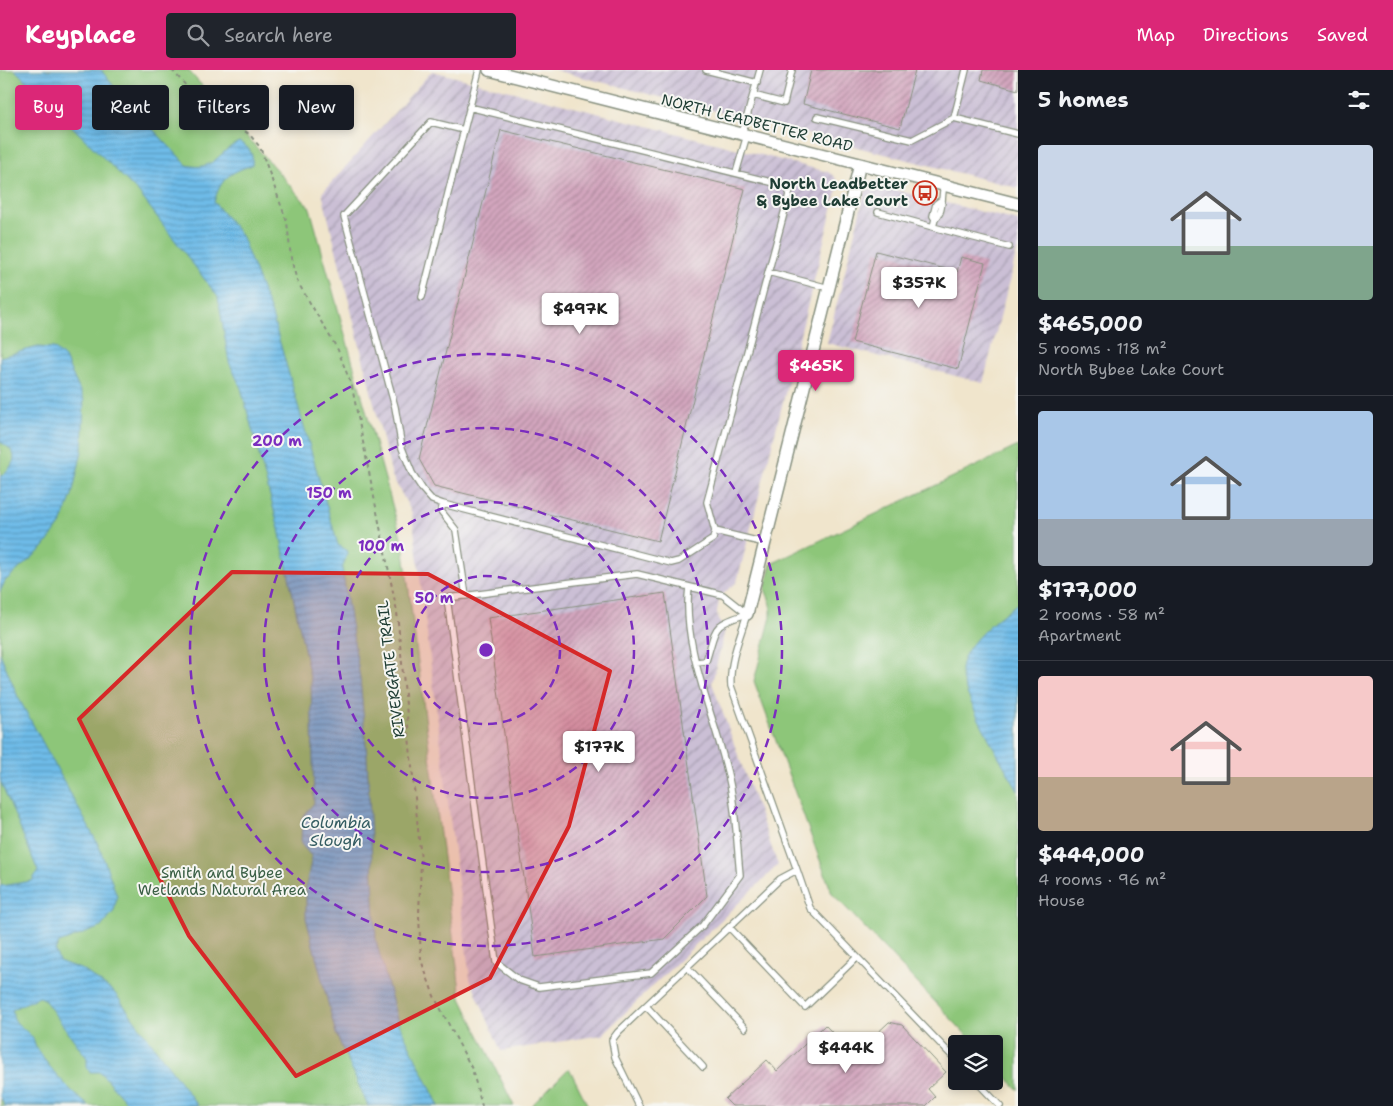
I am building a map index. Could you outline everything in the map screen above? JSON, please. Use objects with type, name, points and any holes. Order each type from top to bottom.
[{"type":"street","name":"NORTH LEADBETTER ROAD","points":[[488,70],[1018,204]]},
{"type":"street","points":[[747,614],[860,164]]},
{"type":"lane","points":[[422,297],[479,70]]},
{"type":"lane","points":[[706,70],[757,83]]},
{"type":"lane","points":[[736,173],[760,70]]},
{"type":"lane","points":[[753,95],[784,103],[792,70]]},
{"type":"lane","points":[[954,118],[966,70]]},
{"type":"lane","points":[[464,130],[431,122],[344,216],[395,407],[402,448],[423,490],[432,500],[670,563],[679,561],[713,539],[715,531],[707,502],[791,187],[470,107]]},
{"type":"lane","points":[[817,117],[912,140],[954,118],[1018,134]]},
{"type":"lane","points":[[934,227],[933,210],[940,201],[944,185]]},
{"type":"lane","points":[[878,212],[1009,247]]},
{"type":"lane","points":[[768,272],[829,288]]},
{"type":"lane","points":[[443,504],[441,511],[456,530],[466,596]]},
{"type":"lane","points":[[715,531],[765,543]]},
{"type":"lane","points":[[689,587],[687,603],[696,662],[730,784],[740,875],[703,926],[651,973],[540,987],[519,980],[496,962],[447,598],[637,574],[723,595],[747,614]]},
{"type":"lane","points":[[696,662],[706,661],[716,629],[723,622],[747,614]]},
{"type":"lane","points":[[747,614],[733,661],[730,675],[731,686],[810,908],[948,1052]]},
{"type":"lane","points":[[638,1106],[615,1057],[612,1040],[780,878],[797,870]]},
{"type":"lane","points":[[729,927],[805,1007],[857,957]]},
{"type":"lane","points":[[687,967],[745,1028]]},
{"type":"lane","points":[[646,1006],[704,1068]]},
{"type":"lane","points":[[985,1090],[1000,1106]]},
{"type":"path","name":"RIVERGATE TRAIL","points":[[172,70],[196,96],[214,111],[249,134],[260,147],[287,222],[291,258],[297,281],[338,350],[348,373],[397,612],[421,860],[418,915],[421,960],[434,996],[472,1069],[482,1106]]},
{"type":"highlighted area","points":[[232,572],[428,574],[610,671],[569,826],[490,978],[296,1076],[189,936],[79,719]]},
{"type":"shaded area","points":[[554,70],[1018,70],[1018,188]]},
{"type":"shaded area","points":[[432,71],[828,172],[835,177],[838,186],[737,582],[725,592],[719,601],[717,612],[718,620],[725,630],[712,683],[778,865],[602,1035],[501,1051],[470,979],[412,513],[392,476],[322,193]]},
{"type":"shaded area","points":[[875,185],[1018,221],[1018,247],[983,383],[827,343],[865,192]]},
{"type":"green space","name":"Smith and Bybee Wetlands Natural Area","points":[[0,70],[188,70],[201,85],[179,85],[179,130],[241,130],[310,208],[403,544],[461,998],[514,1106],[1,1106]]},
{"type":"green space","points":[[1018,446],[1018,1090],[1003,1074],[1003,1035],[966,1035],[832,893],[754,681],[771,617],[771,604],[765,589],[771,564]]},
{"type":"green space","points":[[569,1068],[588,1106],[531,1106]]},
{"type":"water","name":"Columbia Slough","points":[[15,70],[101,70],[113,85],[92,85],[92,130],[154,130],[187,165],[204,166],[239,142],[248,148],[251,154],[252,165],[237,171],[227,178],[220,187],[214,202],[241,235],[272,315],[338,545],[348,551],[342,569],[360,678],[367,756],[376,941],[398,1022],[439,1106],[368,1106],[336,1034],[306,918],[306,886],[312,857],[301,844],[302,818],[314,803],[311,682],[279,529],[241,388],[229,362],[218,297],[139,193],[75,130],[82,130],[82,85],[30,85]]},
{"type":"water","points":[[38,347],[54,348],[65,358],[84,400],[82,451],[72,495],[62,522],[43,548],[5,581],[0,592],[0,477],[10,468],[14,459],[11,450],[0,442],[0,357]]},
{"type":"water","points":[[1018,603],[1018,791],[967,694],[961,669],[968,650],[975,641],[992,623]]},
{"type":"water","points":[[0,653],[18,697],[99,846],[117,896],[114,911],[101,927],[59,943],[55,951],[59,961],[83,970],[114,992],[198,1106],[130,1106],[100,1072],[90,1072],[87,1068],[87,1058],[43,998],[39,997],[13,1009],[14,1018],[32,1037],[38,1051],[55,1073],[89,1106],[5,1106],[0,1097],[0,886],[32,881],[38,871],[0,780]]},
{"type":"building","points":[[811,70],[915,70],[900,128],[803,104]]},
{"type":"building","points":[[983,70],[1018,70],[1018,90],[981,80]]},
{"type":"building","points":[[501,130],[745,189],[658,541],[434,486],[419,459]]},
{"type":"building","points":[[876,251],[957,272],[961,257],[985,263],[958,369],[852,342]]},
{"type":"building","points":[[665,593],[707,896],[664,939],[535,957],[488,618]]},
{"type":"building","points":[[889,1022],[902,1025],[946,1072],[928,1089],[935,1097],[926,1106],[732,1106],[725,1099],[767,1060],[777,1071],[825,1025],[854,1055]]},
{"type":"place","name":"North Leadbetter & Bybee Lake Court","points":[[925,193]]}]
